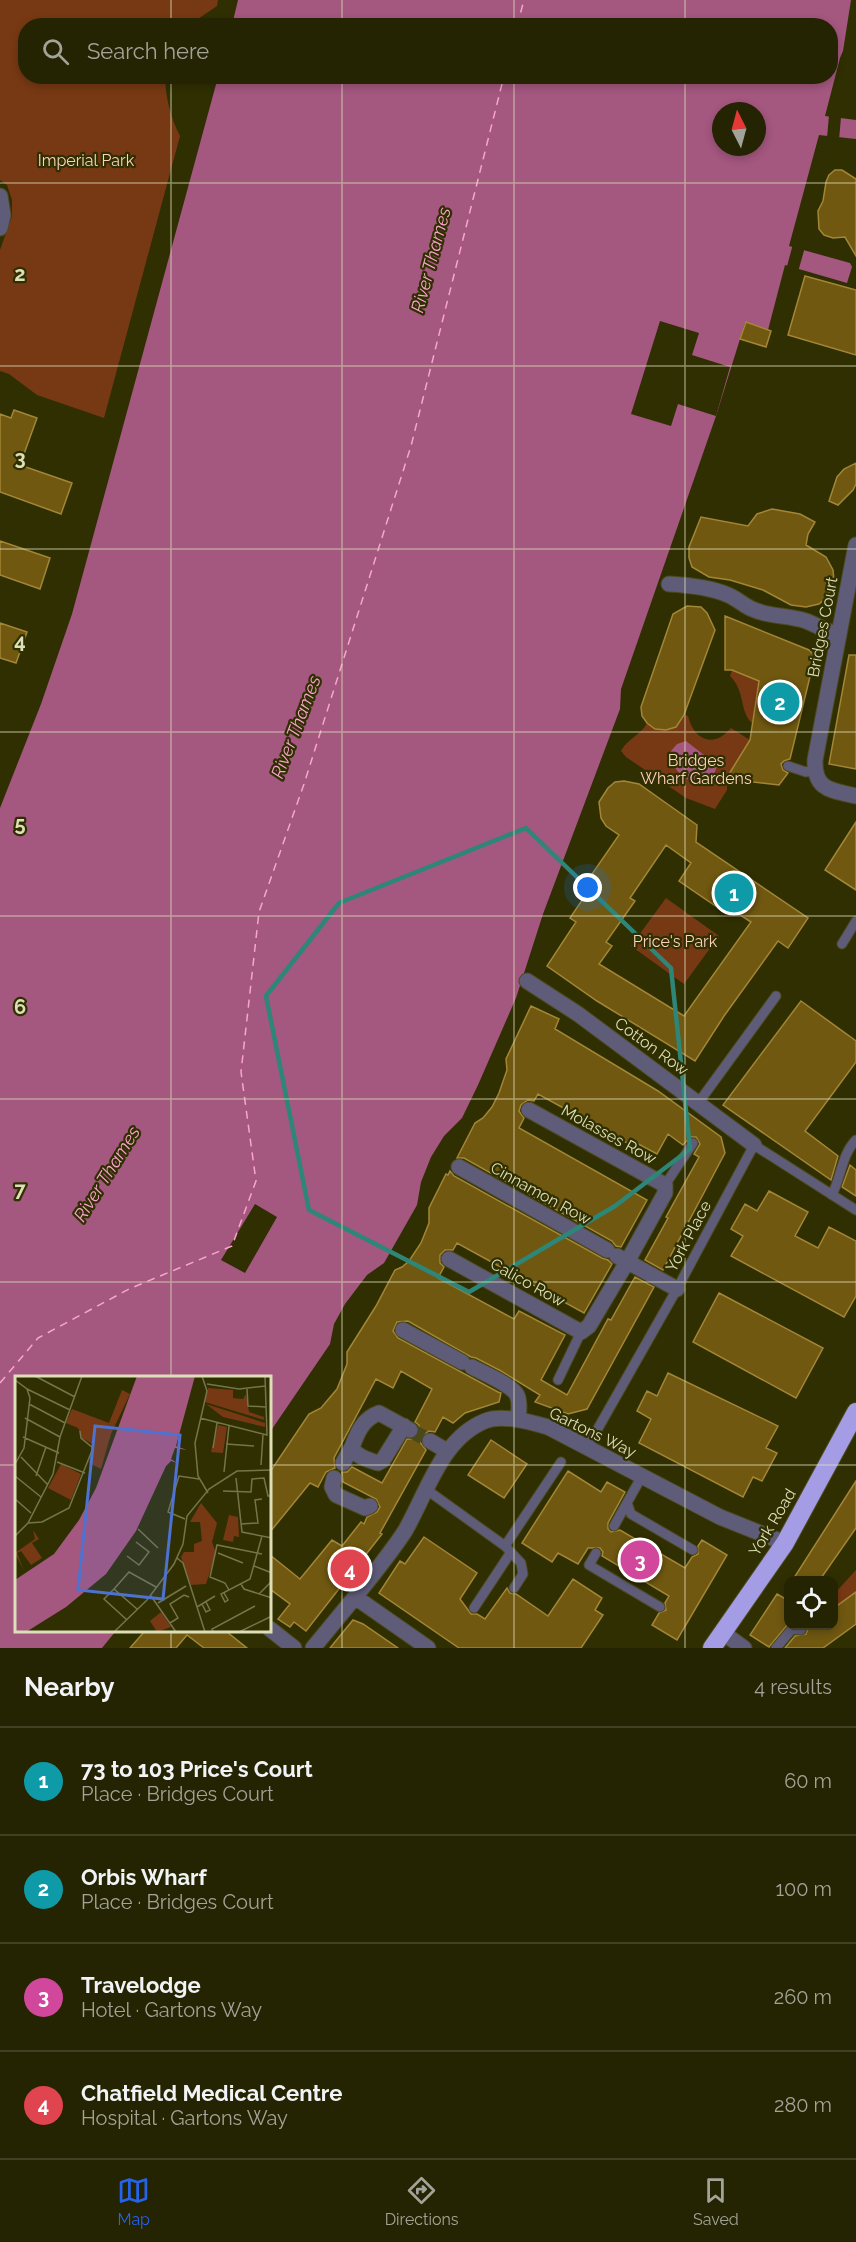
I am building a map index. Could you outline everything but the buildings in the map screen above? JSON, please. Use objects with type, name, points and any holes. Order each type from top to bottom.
[{"type":"highway","name":"York Road","points":[[712,1648],[785,1543],[856,1412]]},
{"type":"street","points":[[0,196],[3,215],[0,228]]},
{"type":"street","name":"Bridges Court","points":[[815,770],[856,545]]},
{"type":"street","points":[[669,584],[693,586],[728,595],[752,609],[778,617],[807,621],[823,630],[839,635]]},
{"type":"street","points":[[815,770],[818,782],[829,790],[856,796]]},
{"type":"street","name":"Cotton Row","points":[[527,981],[578,1014],[754,1145]]},
{"type":"street","name":"Molasses Row","points":[[529,1110],[665,1189]]},
{"type":"street","name":"Cinnamon Row","points":[[459,1167],[677,1289]]},
{"type":"street","points":[[585,1329],[617,1256],[665,1189]]},
{"type":"street","name":"Calico Row","points":[[449,1259],[585,1329]]},
{"type":"street","points":[[403,1330],[511,1388],[517,1395],[518,1419]]},
{"type":"street","points":[[343,1463],[362,1424],[369,1417],[379,1413],[407,1428],[383,1460],[378,1463],[364,1458],[353,1451],[352,1447]]},
{"type":"street","name":"Gartons Way","points":[[313,1648],[395,1546],[447,1451],[468,1430],[487,1420],[518,1419],[548,1427],[720,1516],[785,1543]]},
{"type":"street","points":[[430,1441],[447,1451]]},
{"type":"street","points":[[334,1478],[332,1487],[336,1496],[364,1508],[370,1506]]},
{"type":"street","points":[[355,1598],[428,1648]]},
{"type":"street","points":[[272,1631],[294,1648]]},
{"type":"street","points":[[722,1632],[744,1648]]},
{"type":"lane","points":[[788,766],[806,772],[815,770]]},
{"type":"lane","points":[[842,944],[856,921]]},
{"type":"lane","points":[[699,1102],[776,996]]},
{"type":"lane","points":[[832,1195],[849,1147],[856,1140]]},
{"type":"lane","points":[[665,1189],[693,1143]]},
{"type":"lane","points":[[754,1145],[856,1210]]},
{"type":"lane","name":"York Place","points":[[588,1446],[677,1289],[754,1145]]},
{"type":"lane","points":[[558,1380],[585,1329]]},
{"type":"lane","points":[[474,1608],[561,1462]]},
{"type":"lane","points":[[614,1526],[642,1476]]},
{"type":"lane","points":[[427,1490],[508,1549],[521,1563],[523,1574],[514,1588]]},
{"type":"lane","points":[[627,1503],[632,1514],[693,1550]]},
{"type":"lane","points":[[596,1553],[589,1565],[660,1607]]},
{"type":"lane","points":[[776,1648],[791,1630]]},
{"type":"highlighted area","points":[[526,828],[671,968],[690,1149],[615,1206],[469,1292],[309,1210],[266,996],[339,903]]},
{"type":"green space","name":"Imperial Park","points":[[0,0],[218,0],[217,6],[199,18],[18,18],[18,84],[165,84],[169,107],[180,136],[104,418],[37,395],[9,374],[0,371],[0,250],[12,216],[12,200],[7,185],[0,180]]},
{"type":"green space","points":[[732,670],[759,681],[752,723],[745,713],[738,688],[730,676]]},
{"type":"green space","name":"Bridges Wharf Gardens","points":[[688,716],[699,736],[705,739],[718,738],[731,728],[750,740],[727,778],[727,790],[715,809],[686,798],[626,757],[621,751],[647,723]]},
{"type":"green space","name":"Price's Park","points":[[666,898],[719,936],[684,984],[631,946]]},
{"type":"green space","points":[[856,1570],[856,1602],[838,1617],[838,1590]]},
{"type":"water","points":[[238,0],[851,0],[843,51],[838,66],[838,18],[234,18]]},
{"type":"water","name":"River Thames","points":[[216,84],[833,84],[825,116],[856,120],[856,139],[819,135],[789,246],[850,263],[852,267],[847,283],[785,265],[768,330],[745,323],[716,416],[621,689],[620,709],[543,914],[516,998],[462,1118],[444,1136],[431,1157],[421,1182],[417,1205],[384,1263],[367,1275],[345,1304],[334,1324],[330,1344],[272,1429],[272,1376],[15,1376],[15,1633],[114,1633],[102,1648],[0,1648],[0,808],[41,704],[72,614]]},
{"type":"water","points":[[686,741],[717,765],[712,777],[702,786],[684,777],[673,764],[671,751],[677,744]]},
{"type":"pier","points":[[829,115],[841,117],[839,140],[827,138]]},
{"type":"pier","points":[[793,244],[805,247],[798,272],[787,269],[784,282],[783,281]]},
{"type":"pier","points":[[660,321],[699,333],[692,355],[730,367],[716,416],[678,404],[671,426],[631,414]]},
{"type":"pier","points":[[255,1204],[277,1217],[245,1273],[221,1260]]},
{"type":"ferry route","points":[[519,18],[524,0]]},
{"type":"ferry route","points":[[0,1383],[38,1338],[129,1289],[232,1246],[256,1181],[241,1072],[259,912],[304,784],[411,446],[502,84]]},
{"type":"tunnel","points":[[410,1430],[430,1441]]},
{"type":"place","name":"Orbis Wharf","points":[[780,702]]},
{"type":"place","name":"73 to 103 Price's Court","points":[[734,893]]},
{"type":"place","name":"Travelodge","points":[[640,1560]]},
{"type":"place","name":"Chatfield Medical Centre","points":[[350,1569]]}]
